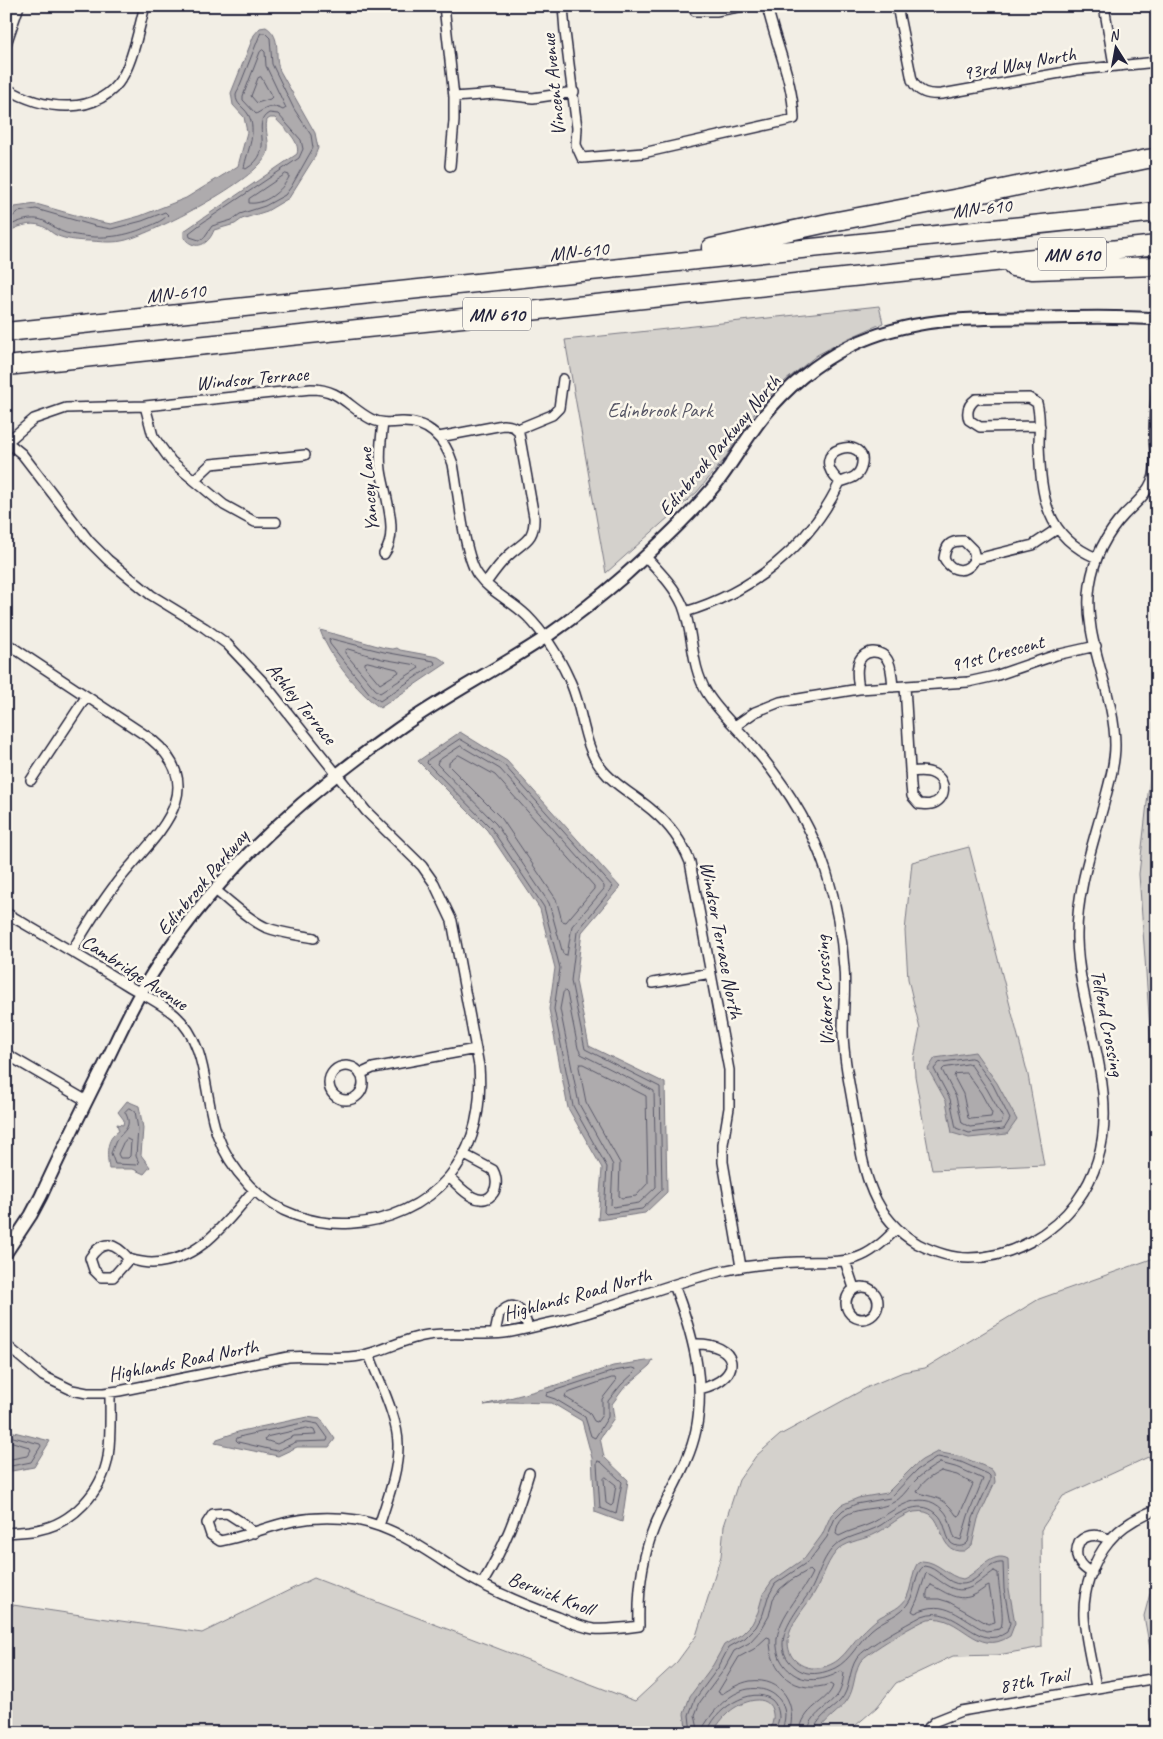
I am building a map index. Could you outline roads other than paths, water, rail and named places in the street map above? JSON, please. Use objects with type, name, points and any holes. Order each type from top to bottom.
[{"type":"highway","points":[[372,294],[555,268],[694,251],[1157,158]]},
{"type":"highway","name":"MN-610","points":[[6,332],[1157,212]]},
{"type":"highway","name":"MN 610","points":[[6,366],[1157,245]]},
{"type":"highway","points":[[988,263],[1033,270],[1157,266]]},
{"type":"street","points":[[6,44],[19,6]]},
{"type":"street","points":[[6,88],[51,105],[65,107],[78,106],[104,96],[123,76],[129,62],[145,6]]},
{"type":"street","points":[[444,6],[454,97],[450,166]]},
{"type":"street","name":"Vincent Avenue","points":[[563,6],[574,92],[577,128],[576,145],[582,158],[643,153],[794,119],[793,99],[788,76],[773,33],[767,6]]},
{"type":"street","points":[[695,11],[716,11],[744,6]]},
{"type":"street","name":"93rd Way North","points":[[897,6],[914,85],[919,90],[928,94],[942,94],[1077,70],[1157,62]]},
{"type":"street","points":[[1104,6],[1114,66]]},
{"type":"street","points":[[454,97],[495,94],[533,98],[574,92]]},
{"type":"street","name":"Edinbrook Parkway North","points":[[544,638],[593,601],[645,556],[706,495],[721,477],[762,418],[778,400],[815,367],[848,346],[895,328],[945,319],[1102,317],[1157,319]]},
{"type":"street","points":[[439,437],[502,425],[509,425],[518,429],[552,415],[559,408],[563,380]]},
{"type":"street","name":"Windsor Terrace","points":[[7,442],[34,419],[66,408],[144,406],[321,389],[332,391],[373,420],[383,423],[411,423],[429,428],[439,437],[450,453],[469,554],[478,575],[527,616],[544,638]]},
{"type":"street","name":"Telford Crossing","points":[[896,1229],[931,1250],[950,1256],[969,1258],[1009,1251],[1028,1243],[1046,1232],[1062,1218],[1088,1184],[1096,1165],[1101,1145],[1105,1109],[1097,1050],[1081,978],[1077,940],[1078,915],[1087,866],[1113,767],[1115,745],[1113,723],[1090,619],[1090,586],[1102,546],[1115,525],[1139,501],[1152,482],[1156,461],[1154,415],[1157,390]]},
{"type":"street","points":[[1040,426],[980,427],[969,420],[968,409],[976,399],[1029,398],[1037,403],[1041,416],[1041,469],[1047,504],[1057,529],[1078,548],[1097,558]]},
{"type":"street","points":[[144,406],[153,436],[171,460],[224,505],[255,522],[276,522]]},
{"type":"street","name":"Yancey Lane","points":[[383,423],[381,469],[392,527],[390,542],[384,554]]},
{"type":"street","points":[[486,583],[509,554],[525,543],[532,535],[534,528],[534,517],[518,429]]},
{"type":"street","name":"Ashley Terrace","points":[[7,442],[22,454],[89,541],[108,560],[151,595],[205,628],[246,663],[264,683],[336,775],[385,831],[422,866],[444,901],[452,921],[457,942],[481,1087],[475,1128],[463,1154],[449,1177]]},
{"type":"street","points":[[194,480],[211,464],[305,455]]},
{"type":"street","points":[[685,612],[721,600],[767,572],[806,535],[822,514],[840,482]]},
{"type":"street","points":[[975,558],[1033,545],[1057,529]]},
{"type":"street","name":"Vickors Crossing","points":[[645,556],[676,594],[685,612],[699,677],[708,694],[774,772],[794,802],[825,868],[841,938],[844,974],[844,1053],[864,1167],[877,1202],[884,1215],[896,1229]]},
{"type":"street","name":"Edinbrook Parkway","points":[[6,1253],[35,1208],[141,993],[183,930],[215,890],[260,840],[336,775],[426,710],[544,638]]},
{"type":"street","name":"Windsor Terrace North","points":[[544,638],[570,679],[590,747],[598,764],[615,783],[665,821],[684,848],[694,878],[728,1070],[729,1108],[723,1162],[741,1267]]},
{"type":"street","points":[[6,643],[162,748],[176,774],[178,788],[171,816],[118,881],[97,910],[72,951]]},
{"type":"street","name":"91st Crescent","points":[[735,726],[755,712],[780,702],[859,689],[968,682],[995,676],[1056,655],[1096,646]]},
{"type":"street","points":[[859,689],[858,665],[865,654],[872,651],[880,652],[890,663],[893,686]]},
{"type":"street","points":[[905,686],[910,772],[912,796],[919,804],[929,805],[937,802],[943,794],[944,786],[941,779],[925,771],[910,772]]},
{"type":"street","points":[[31,780],[86,697]]},
{"type":"street","points":[[215,890],[265,927],[314,938]]},
{"type":"street","name":"Cambridge Avenue","points":[[6,913],[72,951],[175,1015],[189,1032],[199,1054],[211,1113],[225,1153],[237,1171],[254,1190],[268,1200],[306,1219],[348,1224],[370,1222],[410,1208],[428,1196],[449,1177]]},
{"type":"street","points":[[653,983],[711,973]]},
{"type":"street","points":[[360,1074],[373,1068],[476,1049]]},
{"type":"street","points":[[6,1054],[87,1101]]},
{"type":"street","points":[[449,1177],[472,1197],[479,1199],[492,1195],[496,1190],[498,1183],[493,1170],[463,1154]]},
{"type":"street","points":[[129,1259],[150,1263],[167,1261],[184,1256],[199,1248],[213,1236],[254,1190]]},
{"type":"street","name":"Highlands Road North","points":[[6,1345],[43,1376],[57,1384],[87,1393],[110,1392],[288,1357],[306,1355],[341,1358],[369,1354],[427,1335],[504,1333],[586,1313],[697,1278],[741,1267],[780,1263],[845,1261],[868,1253],[879,1246],[896,1229]]},
{"type":"street","points":[[845,1261],[854,1288]]},
{"type":"street","points":[[674,1285],[694,1344],[700,1389],[716,1384],[726,1377],[732,1364],[729,1357],[718,1348],[694,1344]]},
{"type":"street","points":[[495,1333],[499,1314],[508,1307],[515,1307],[524,1313],[528,1328]]},
{"type":"street","points":[[369,1354],[392,1416],[398,1444],[394,1473],[380,1526]]},
{"type":"street","name":"Berwick Knoll","points":[[254,1533],[227,1513],[213,1514],[207,1523],[211,1535],[220,1541],[254,1533],[293,1521],[314,1518],[337,1518],[380,1526],[406,1538],[482,1584],[537,1609],[579,1625],[606,1629],[639,1626],[640,1581],[646,1551],[654,1528],[678,1479],[695,1432],[700,1408],[700,1389]]},
{"type":"street","points":[[6,1533],[38,1530],[55,1525],[77,1511],[95,1491],[103,1476],[108,1459],[110,1392]]},
{"type":"street","name":"Berwick Knoll","points":[[482,1584],[497,1560],[509,1535],[529,1474]]},
{"type":"street","points":[[1096,1687],[1084,1616],[1085,1596],[1092,1573],[1110,1540],[1134,1520],[1157,1509]]},
{"type":"street","points":[[1092,1573],[1083,1568],[1078,1562],[1076,1554],[1079,1542],[1089,1536],[1096,1535],[1110,1540]]},
{"type":"street","name":"87th Trail","points":[[924,1733],[936,1721],[961,1711],[1157,1678]]},
{"type":"water","points":[[266,27],[271,31],[276,42],[280,71],[315,133],[318,148],[314,158],[289,198],[267,211],[214,230],[209,239],[202,244],[193,245],[184,238],[184,231],[297,154],[297,144],[291,135],[275,118],[270,118],[266,124],[268,150],[259,165],[225,191],[159,227],[126,240],[113,242],[66,238],[56,235],[44,227],[33,224],[19,227],[6,233],[6,215],[15,207],[36,204],[111,224],[140,216],[186,198],[238,166],[247,132],[244,117],[233,105],[231,93],[254,35],[260,28]]},
{"type":"water","points":[[320,630],[385,648],[397,648],[438,657],[447,663],[380,708],[345,673],[324,641]]},
{"type":"water","points":[[460,732],[507,761],[620,887],[582,932],[576,981],[589,1046],[665,1083],[667,1192],[645,1213],[598,1220],[602,1168],[568,1108],[549,1009],[555,968],[540,909],[487,830],[418,761]]},
{"type":"water","points":[[975,1052],[997,1083],[1017,1120],[1007,1134],[969,1138],[952,1133],[946,1101],[928,1069],[935,1058]]},
{"type":"water","points":[[127,1101],[139,1106],[143,1128],[141,1155],[150,1167],[144,1174],[133,1169],[109,1169],[109,1143],[114,1134],[119,1131],[117,1124],[123,1125],[124,1120],[118,1112]]},
{"type":"water","points":[[653,1360],[650,1366],[624,1388],[612,1404],[614,1418],[600,1438],[604,1457],[628,1480],[622,1522],[595,1512],[592,1458],[582,1421],[552,1403],[509,1402],[484,1405],[550,1387],[613,1366]]},
{"type":"water","points":[[307,1417],[321,1419],[335,1439],[329,1447],[297,1447],[278,1456],[215,1443],[217,1439],[241,1431]]},
{"type":"water","points":[[6,1425],[14,1432],[50,1441],[34,1467],[6,1472]]},
{"type":"water","points":[[937,1452],[962,1457],[991,1469],[994,1473],[995,1482],[978,1519],[972,1545],[964,1551],[954,1550],[948,1545],[932,1516],[925,1512],[914,1512],[872,1535],[843,1546],[832,1557],[813,1595],[792,1626],[789,1633],[788,1647],[794,1659],[806,1667],[828,1666],[838,1660],[872,1623],[899,1607],[905,1601],[917,1564],[922,1561],[928,1562],[963,1579],[990,1560],[1002,1557],[1008,1559],[1009,1589],[1015,1623],[1010,1636],[998,1642],[987,1642],[978,1639],[950,1622],[940,1619],[928,1619],[881,1645],[864,1657],[860,1662],[848,1699],[818,1733],[769,1733],[773,1721],[771,1707],[766,1702],[754,1700],[734,1708],[724,1717],[712,1733],[687,1733],[684,1714],[690,1696],[713,1665],[724,1645],[742,1634],[752,1624],[758,1612],[763,1594],[772,1581],[805,1558],[822,1535],[831,1515],[841,1505],[858,1498],[887,1493],[914,1466]]},
{"type":"park label","name":"Edinbrook Park","points":[[660,410]]}]
